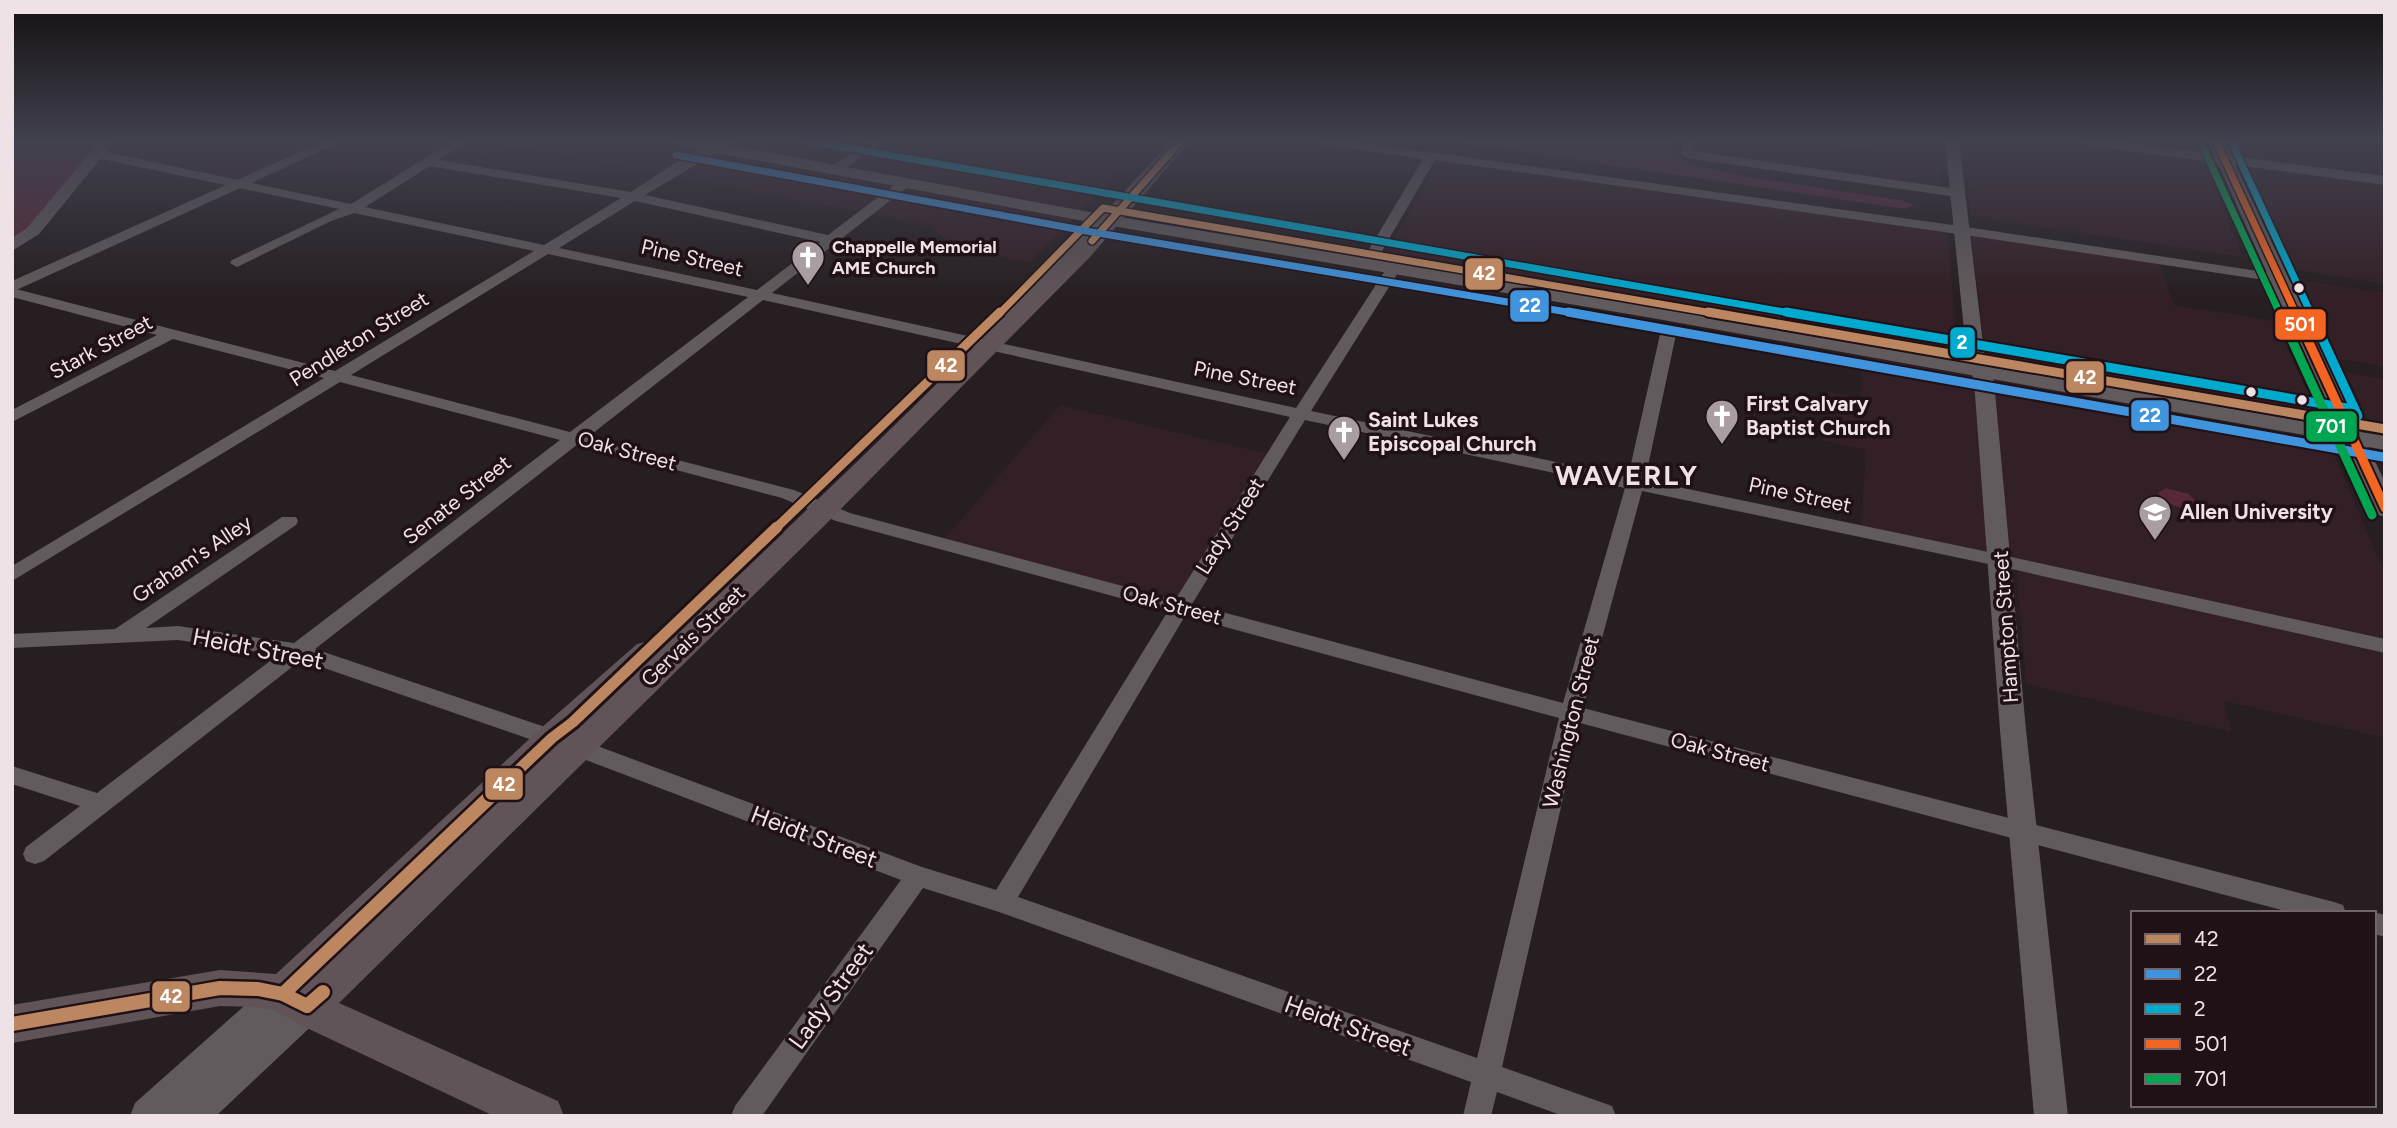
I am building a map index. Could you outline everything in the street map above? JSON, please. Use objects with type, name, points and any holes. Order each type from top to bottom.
[{"type":"main road","points":[[979,194],[1372,256],[1396,265]]},
{"type":"main road","points":[[996,194],[2348,429],[2385,429]]},
{"type":"main road","name":"Gervais Street","points":[[1107,214],[1123,194]]},
{"type":"main road","name":"Gervais Street","points":[[188,1116],[295,1000],[816,504],[982,342],[1128,194]]},
{"type":"main road","points":[[2239,194],[2385,509]]},
{"type":"main road","points":[[2348,429],[2385,443]]},
{"type":"main road","points":[[12,1024],[220,988],[258,989],[295,1000],[542,1116]]},
{"type":"main road","name":"Gervais Street","points":[[149,1116],[295,1000]]},
{"type":"street","points":[[12,246],[33,231],[64,194]]},
{"type":"street","points":[[12,290],[220,194]]},
{"type":"street","name":"Pine Street","points":[[280,194],[982,342],[1181,389],[1998,560],[2385,646]]},
{"type":"street","points":[[237,263],[326,218],[352,209],[377,194]]},
{"type":"street","points":[[618,194],[831,240]]},
{"type":"street","name":"Pendleton Street","points":[[12,575],[636,194]]},
{"type":"street","name":"Senate Street","points":[[35,854],[891,194]]},
{"type":"street","points":[[1372,256],[1409,194]]},
{"type":"street","points":[[1696,194],[2278,278]]},
{"type":"street","name":"Hampton Street","points":[[1957,194],[1978,366],[1984,381],[2000,550],[1998,560],[2051,1116]]},
{"type":"street","name":"Lady Street","points":[[1002,902],[1180,607],[1300,413],[1396,265]]},
{"type":"street","name":"Oak Street","points":[[12,290],[576,437],[816,504],[843,517],[1571,713],[2326,911]]},
{"type":"street","name":"Washington Street","points":[[1478,1116],[1571,713],[1635,484],[1669,330]]},
{"type":"street","name":"Stark Street","points":[[12,417],[172,333]]},
{"type":"street","name":"Graham's Alley","points":[[121,634],[289,521]]},
{"type":"street","name":"Heidt Street","points":[[12,641],[178,633],[298,651],[564,743],[918,876],[1002,902],[1602,1116]]},
{"type":"street","points":[[12,775],[99,803]]},
{"type":"street","name":"Lady Street","points":[[745,1116],[918,876]]},
{"type":"shaded area","points":[[12,194],[60,194],[12,246]]},
{"type":"shaded area","points":[[763,194],[1097,194],[1030,263],[957,248],[929,225]]},
{"type":"shaded area","points":[[1421,194],[1717,194],[1947,228],[1958,349],[1386,251]]},
{"type":"shaded area","points":[[1803,194],[1858,194],[1900,200],[1914,205],[1905,209]]},
{"type":"shaded area","points":[[1969,194],[2217,194],[2243,257],[1971,216]]},
{"type":"shaded area","points":[[2261,194],[2385,194],[2385,284],[2296,270]]},
{"type":"shaded area","points":[[1971,232],[2158,260],[2174,305],[2275,321],[2316,411],[1985,355]]},
{"type":"shaded area","points":[[2301,280],[2385,293],[2385,367],[2339,359]]},
{"type":"shaded area","name":"Allen University","points":[[1862,356],[2329,443],[2385,574],[2385,738],[2224,701],[2231,732],[2026,684],[2016,558],[1861,526],[1866,450],[1824,441],[1828,391],[1860,397]]},
{"type":"shaded area","points":[[2345,372],[2385,379],[2385,422],[2368,419]]},
{"type":"shaded area","points":[[1060,405],[1274,455],[1179,607],[941,543]]},
{"type":"shaded area","points":[[2166,488],[2189,494],[2197,503],[2187,507],[2171,504],[2158,493]]},
{"type":"transit line","name":"22","points":[[885,194],[1092,232],[1650,326],[2383,457]]},
{"type":"transit line","name":"2","points":[[1103,194],[2347,408]]},
{"type":"transit line","name":"42","points":[[1092,241],[1134,194]]},
{"type":"transit line","name":"701","points":[[2224,194],[2372,515]]},
{"type":"transit line","name":"501","points":[[2240,194],[2385,508]]},
{"type":"transit line","name":"2","points":[[2255,194],[2358,416]]},
{"type":"transit line","name":"42","points":[[283,994],[552,738],[573,722],[981,332],[1103,208],[2385,429]]},
{"type":"transit line","name":"42","points":[[12,1024],[220,988],[258,989],[283,994],[307,1006],[323,992]]},
{"type":"place","name":"Chappelle Memorial AME Church","points":[[808,287]]},
{"type":"place","name":"First Calvary Baptist Church","points":[[1722,446]]},
{"type":"place","name":"Saint Lukes Episcopal Church","points":[[1344,462]]},
{"type":"place","name":"Allen University","points":[[2155,542]]},
{"type":"district","name":"WAVERLY","points":[[1627,475]]}]
